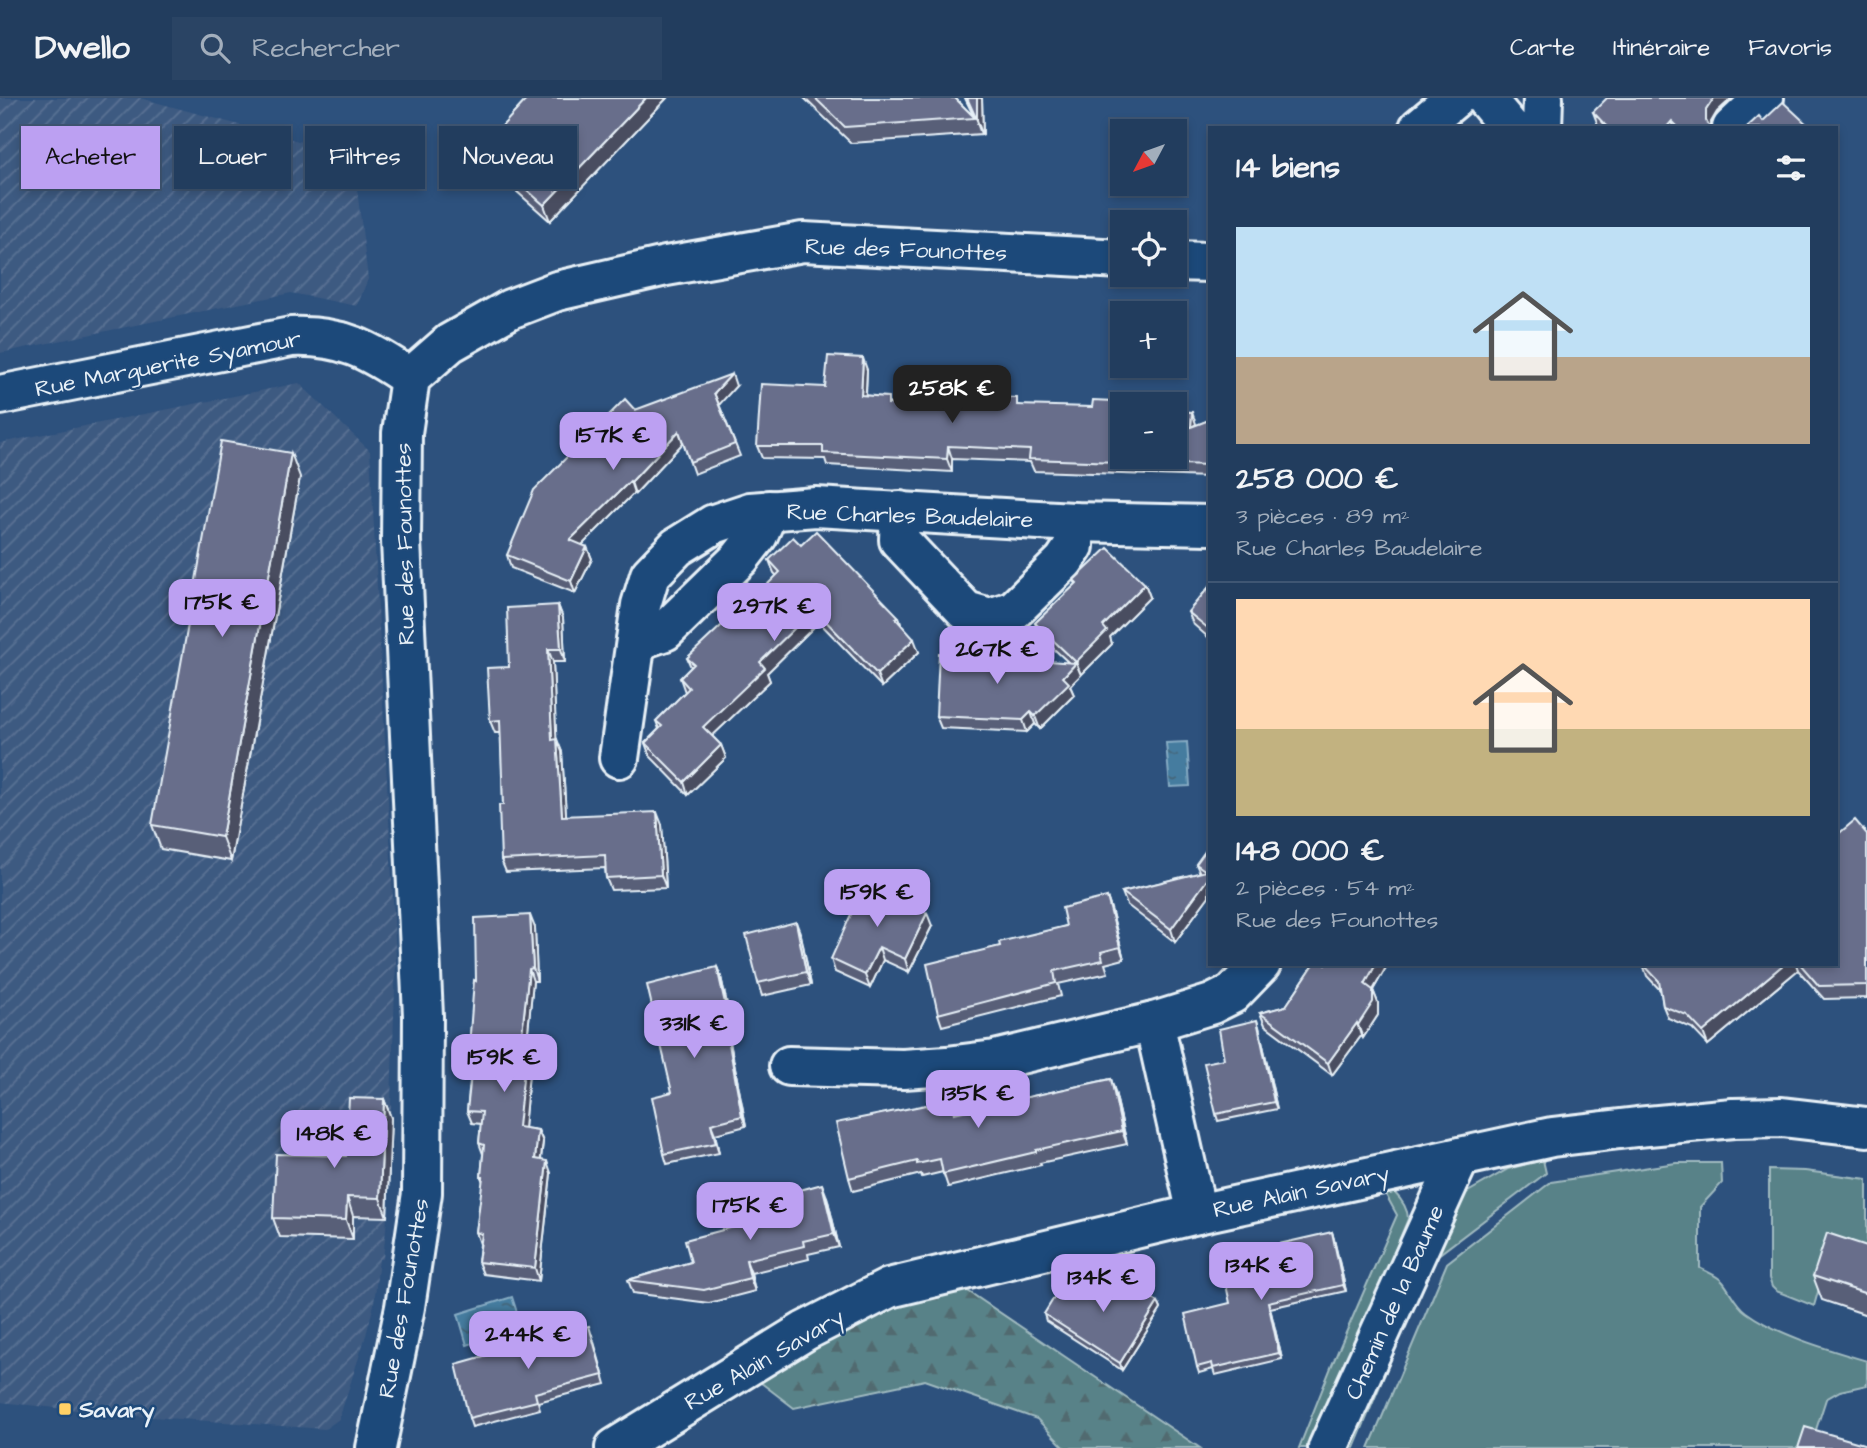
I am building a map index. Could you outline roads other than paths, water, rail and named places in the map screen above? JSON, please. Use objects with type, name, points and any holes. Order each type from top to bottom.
[{"type":"street","points":[[1421,126],[1455,98]]},
{"type":"street","points":[[1485,98],[1508,126]]},
{"type":"street","points":[[1542,126],[1543,98]]},
{"type":"street","points":[[1734,126],[1764,98]]},
{"type":"street","name":"Rue des Founottes","points":[[376,1448],[405,1307],[422,1193],[423,1016],[401,541],[402,433],[410,378],[450,343],[510,309],[557,291],[666,266],[803,242],[1110,258]]},
{"type":"street","points":[[1187,261],[1208,262]]},
{"type":"street","name":"Rue Marguerite Syamour","points":[[0,395],[291,337],[313,336],[342,341],[378,356],[410,378]]},
{"type":"street","name":"Rue Charles Baudelaire","points":[[619,758],[641,605],[650,575],[677,547],[714,524],[750,512],[816,507],[1074,522],[1208,525]]},
{"type":"street","points":[[636,641],[664,631],[740,558],[758,535],[769,510]]},
{"type":"street","points":[[900,511],[899,540],[966,611],[989,618],[1014,610],[1064,561],[1074,546],[1074,522]]},
{"type":"street","points":[[789,1066],[903,1069],[995,1060],[1154,1022],[1212,1004],[1232,994],[1259,966]]},
{"type":"street","points":[[1154,1022],[1197,1214]]},
{"type":"street","name":"Rue Alain Savary","points":[[615,1448],[805,1332],[889,1289],[1197,1214],[1552,1137],[1733,1118],[1782,1117],[1867,1128]]},
{"type":"street","name":"Chemin de la Baume","points":[[1328,1448],[1460,1157]]},
{"type":"water","points":[[1187,742],[1190,786],[1170,787],[1166,743]]},
{"type":"water","points":[[512,1297],[522,1328],[467,1345],[458,1314]]},
{"type":"place","name":"Savary","points":[[65,1409]]}]
